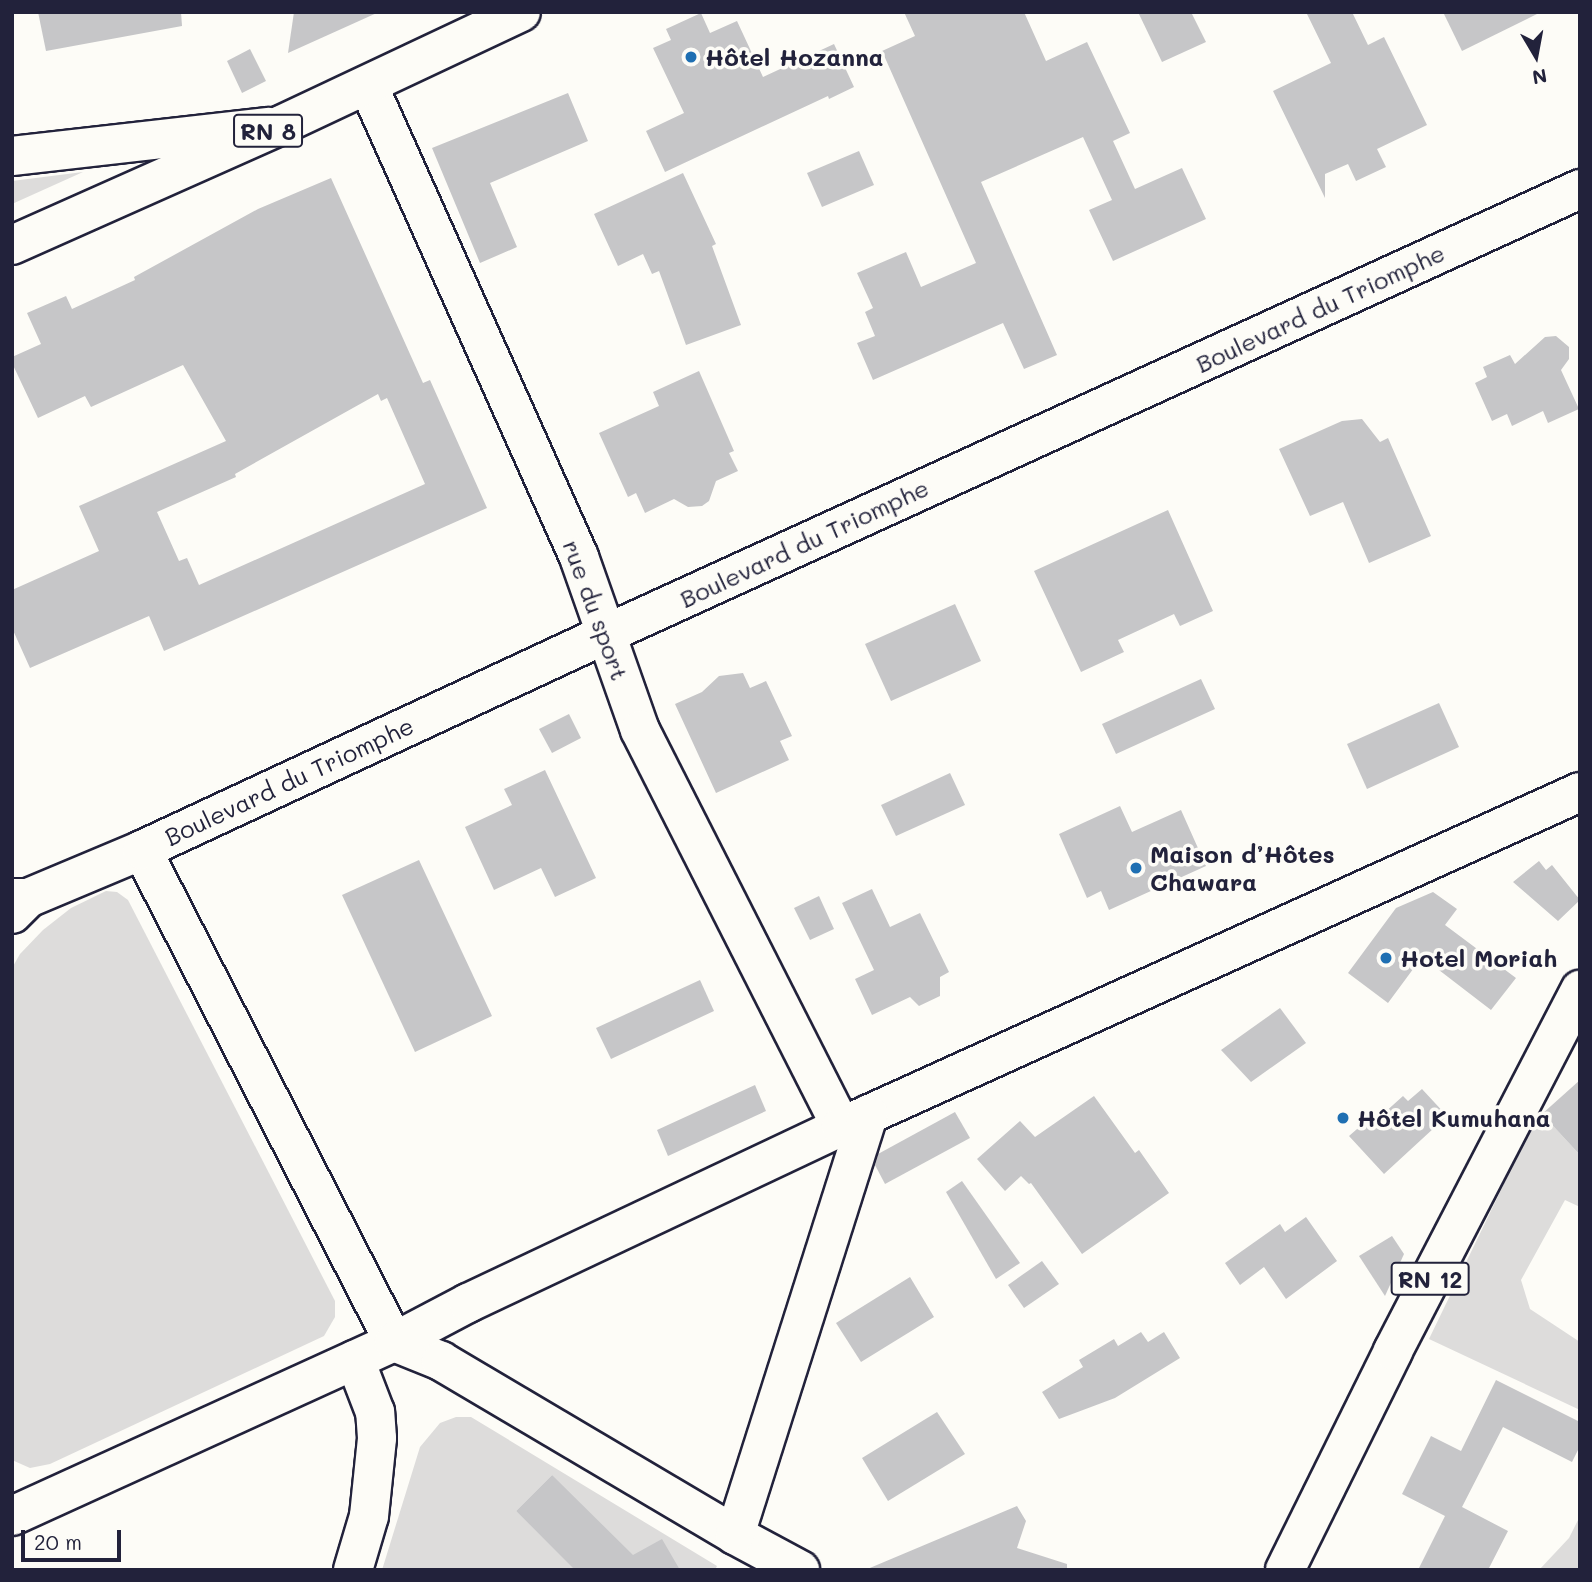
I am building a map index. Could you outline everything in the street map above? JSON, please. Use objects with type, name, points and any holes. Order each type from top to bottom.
[{"type":"street","name":"RN 8","points":[[12,245],[281,125],[521,12]]},
{"type":"street","name":"rue du sport","points":[[368,85],[579,557],[640,730],[855,1121]]},
{"type":"street","points":[[12,156],[281,125]]},
{"type":"street","name":"Boulevard du Triomphe","points":[[18,903],[142,850],[606,634],[1580,189]]},
{"type":"street","points":[[12,1516],[394,1342],[468,1303],[855,1121],[1580,792]]},
{"type":"street","points":[[142,850],[394,1342],[441,1361],[735,1535],[800,1570]]},
{"type":"street","name":"RN 12","points":[[1285,1570],[1393,1351],[1580,990]]},
{"type":"street","points":[[735,1535],[855,1121]]},
{"type":"street","points":[[353,1570],[369,1516],[377,1438],[375,1412],[355,1360]]},
{"type":"shaded area","points":[[83,172],[12,204],[12,181]]},
{"type":"shaded area","points":[[106,891],[117,892],[128,900],[335,1301],[335,1317],[324,1336],[50,1464],[30,1468],[12,1460],[12,968],[20,954],[43,930],[71,908]]},
{"type":"shaded area","points":[[1542,1114],[1580,1155],[1580,1207],[1565,1200],[1521,1280],[1530,1309],[1580,1342],[1580,1410],[1429,1339],[1529,1132]]},
{"type":"shaded area","points":[[456,1417],[471,1417],[717,1566],[715,1570],[382,1570],[420,1447],[440,1423]],"holes":[[[552,1475],[575,1569],[516,1511]]]},
{"type":"shaded area","points":[[1580,1516],[1580,1570],[1539,1570],[1569,1538]]},
{"type":"building","points":[[38,12],[181,12],[182,26],[46,51]]},
{"type":"building","points":[[294,12],[379,12],[288,53]]},
{"type":"building","points":[[904,12],[1024,12],[1046,61],[1087,42],[1130,133],[1113,141],[1135,189],[1182,168],[1206,219],[1113,261],[1089,210],[1112,200],[1083,137],[981,182],[1057,355],[1024,369],[1003,323],[873,380],[857,343],[875,336],[865,312],[873,308],[857,273],[906,252],[921,287],[976,263],[882,51],[915,36]]},
{"type":"building","points":[[1138,12],[1191,12],[1206,42],[1162,62]]},
{"type":"building","points":[[1306,12],[1352,12],[1368,45],[1384,37],[1427,125],[1377,149],[1386,167],[1356,181],[1348,164],[1325,174],[1325,198],[1273,91],[1331,63]]},
{"type":"building","points":[[1443,12],[1541,12],[1462,51]]},
{"type":"building","points":[[701,13],[710,33],[737,21],[763,77],[834,44],[854,87],[829,99],[828,96],[665,172],[646,131],[684,113],[653,48],[671,40],[666,29]]},
{"type":"building","points":[[250,49],[266,81],[242,93],[227,61]]},
{"type":"building","points":[[568,93],[588,141],[490,183],[517,247],[480,263],[432,148]]},
{"type":"building","points":[[859,151],[874,185],[822,207],[807,173]]},
{"type":"building","points":[[683,173],[716,244],[712,246],[741,325],[686,345],[659,271],[652,274],[643,254],[618,266],[594,214]]},
{"type":"building","points":[[331,178],[423,383],[430,380],[487,508],[164,651],[149,616],[30,668],[12,628],[12,590],[99,551],[79,506],[226,441],[183,365],[91,407],[85,396],[38,418],[12,363],[12,357],[41,344],[27,313],[66,296],[72,309],[135,280],[134,277],[258,209]],"holes":[[[378,394],[381,401],[387,398],[425,484],[199,585],[187,558],[179,561],[157,512],[236,477],[235,474]]]},
{"type":"building","points":[[1556,336],[1569,347],[1569,359],[1561,370],[1579,409],[1548,423],[1543,411],[1512,426],[1507,414],[1492,421],[1475,383],[1487,377],[1483,367],[1510,355],[1515,364],[1545,337]]},
{"type":"building","points":[[699,371],[734,451],[729,453],[738,471],[716,481],[709,501],[702,506],[688,507],[674,499],[645,513],[636,493],[628,497],[599,433],[659,406],[653,392]]},
{"type":"building","points":[[1362,419],[1380,442],[1388,438],[1431,536],[1369,563],[1343,502],[1310,516],[1279,449],[1342,421]]},
{"type":"building","points":[[1168,510],[1213,611],[1180,626],[1174,614],[1118,640],[1124,652],[1081,672],[1034,571]]},
{"type":"building","points":[[955,604],[981,661],[891,701],[865,644]]},
{"type":"building","points":[[743,673],[750,688],[766,681],[792,736],[780,741],[789,760],[716,793],[675,704],[702,692],[719,676]]},
{"type":"building","points":[[1201,679],[1215,709],[1116,754],[1102,724]]},
{"type":"building","points":[[1439,703],[1459,747],[1367,789],[1347,744]]},
{"type":"building","points":[[569,714],[581,738],[552,753],[539,729]]},
{"type":"building","points":[[545,770],[596,878],[555,897],[541,868],[494,890],[465,827],[512,805],[504,789]]},
{"type":"building","points":[[950,773],[965,805],[896,836],[881,805]]},
{"type":"building","points":[[1120,806],[1132,832],[1181,810],[1206,866],[1109,910],[1101,891],[1087,898],[1059,834]]},
{"type":"building","points":[[419,860],[492,1016],[415,1052],[342,895]]},
{"type":"building","points":[[1539,861],[1546,870],[1552,865],[1580,900],[1558,921],[1513,882]]},
{"type":"building","points":[[872,889],[890,927],[920,913],[949,972],[940,977],[940,996],[919,1006],[910,997],[872,1015],[855,979],[874,970],[842,903]]},
{"type":"building","points":[[1433,892],[1457,909],[1445,925],[1516,978],[1491,1010],[1422,957],[1388,1003],[1348,973],[1396,908]]},
{"type":"building","points":[[819,896],[834,929],[810,940],[794,908]]},
{"type":"building","points":[[700,980],[714,1011],[611,1059],[596,1028]]},
{"type":"building","points":[[1280,1008],[1306,1043],[1251,1082],[1221,1050]]},
{"type":"building","points":[[1580,1080],[1580,1155],[1542,1114]]},
{"type":"building","points":[[755,1085],[766,1111],[668,1156],[657,1130]]},
{"type":"building","points":[[1422,1089],[1447,1116],[1384,1174],[1349,1136],[1379,1110],[1383,1114],[1403,1096],[1408,1101]]},
{"type":"building","points":[[1094,1096],[1135,1153],[1139,1150],[1169,1193],[1082,1254],[1031,1183],[1021,1176],[1005,1191],[977,1159],[1020,1121],[1035,1137]]},
{"type":"building","points":[[955,1112],[970,1138],[885,1184],[875,1165],[878,1154]]},
{"type":"building","points":[[962,1181],[1020,1263],[996,1279],[946,1192]]},
{"type":"building","points":[[1306,1217],[1337,1261],[1286,1299],[1264,1267],[1240,1285],[1225,1263],[1280,1224],[1285,1232]]},
{"type":"building","points":[[1392,1236],[1404,1254],[1385,1296],[1359,1256]]},
{"type":"building","points":[[1042,1261],[1059,1284],[1024,1308],[1008,1285]]},
{"type":"building","points":[[910,1277],[934,1317],[861,1362],[836,1323]]},
{"type":"building","points":[[1141,1332],[1148,1342],[1164,1332],[1180,1358],[1115,1398],[1059,1419],[1042,1392],[1083,1367],[1079,1360],[1114,1339],[1118,1346]]},
{"type":"building","points":[[1496,1380],[1580,1422],[1580,1446],[1572,1462],[1503,1427],[1462,1507],[1508,1531],[1488,1570],[1418,1570],[1445,1516],[1402,1494],[1431,1436],[1461,1451]]},
{"type":"building","points":[[937,1412],[965,1454],[888,1501],[862,1458]]},
{"type":"building","points":[[552,1475],[633,1555],[662,1539],[680,1570],[575,1570],[516,1511]]},
{"type":"building","points":[[1017,1506],[1026,1521],[1017,1548],[1067,1564],[1067,1570],[865,1570]]},
{"type":"place","name":"Hôtel Hozanna","points":[[691,57]]},
{"type":"place","name":"Maison d’Hôtes Chawara","points":[[1136,868]]},
{"type":"place","name":"Hotel Moriah","points":[[1386,958]]},
{"type":"place","name":"Hôtel Kumuhana","points":[[1343,1118]]}]
